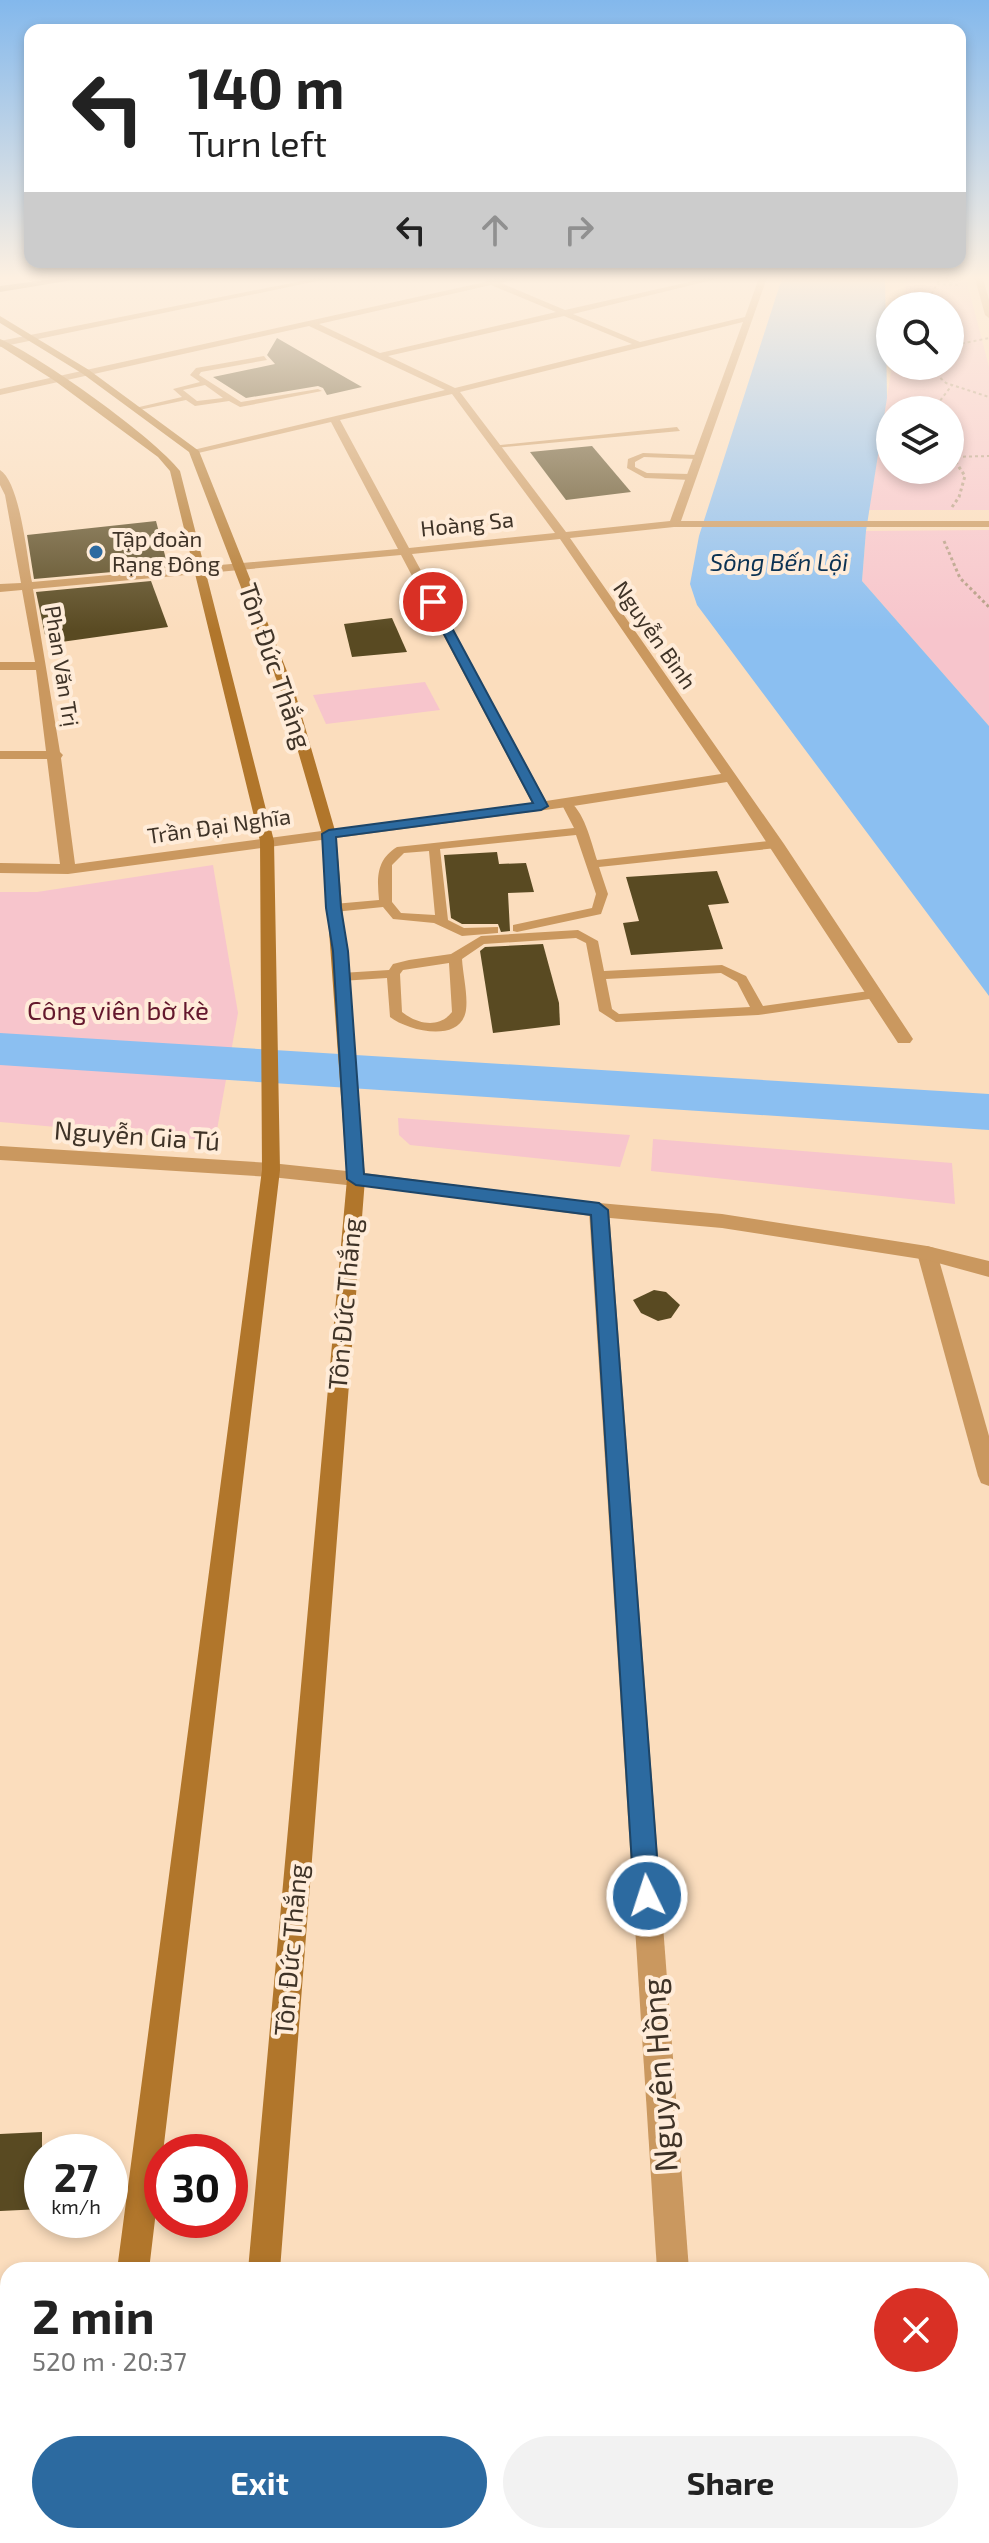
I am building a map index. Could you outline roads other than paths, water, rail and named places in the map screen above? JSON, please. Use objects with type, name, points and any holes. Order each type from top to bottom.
[{"type":"main road","name":"Tôn Đức Thắng","points":[[78,394],[162,455],[175,471],[267,841],[271,1170],[134,2262]]},
{"type":"main road","name":"Tôn Đức Thắng","points":[[118,394],[194,451],[287,689],[329,834],[345,1017],[356,1179],[265,2262]]},
{"type":"street","points":[[194,451],[443,394]]},
{"type":"street","name":"Nguyễn Bình","points":[[456,394],[562,534],[777,844],[904,1039]]},
{"type":"street","points":[[674,524],[719,394]]},
{"type":"street","points":[[335,420],[541,806]]},
{"type":"street","name":"Phan Văn Trị","points":[[0,473],[10,495],[29,588],[56,755],[68,869]]},
{"type":"street","name":"Hoàng Sa","points":[[0,588],[201,572],[674,524],[989,524]]},
{"type":"street","points":[[0,666],[42,666]]},
{"type":"street","points":[[0,755],[56,755]]},
{"type":"street","name":"Trần Đại Nghĩa","points":[[0,868],[68,869],[567,803],[729,777]]},
{"type":"street","name":"Nguyễn Gia Tú","points":[[0,1153],[271,1170],[599,1210],[722,1221],[927,1253],[989,1269]]},
{"type":"street","name":"Nguyên Hồng","points":[[599,1210],[672,2262]]},
{"type":"street","points":[[927,1253],[989,1476]]},
{"type":"lane","points":[[182,394],[200,404],[229,399]]},
{"type":"lane","points":[[221,394],[240,405],[255,405],[306,394]]},
{"type":"lane","points":[[139,408],[187,398]]},
{"type":"lane","points":[[495,446],[677,429]]},
{"type":"lane","points":[[690,477],[645,475],[631,468],[631,461],[643,455],[697,457]]},
{"type":"lane","points":[[567,803],[581,831],[602,894],[597,911],[528,927],[462,932],[453,930],[442,921],[397,916],[386,903],[383,869],[390,855],[401,850],[581,831]]},
{"type":"lane","points":[[592,864],[777,844]]},
{"type":"lane","points":[[434,846],[442,921]]},
{"type":"lane","points":[[334,908],[386,903]]},
{"type":"lane","points":[[455,958],[457,1018],[446,1026],[423,1027],[402,1022],[395,1014],[393,974],[398,967],[455,958],[481,940],[578,934],[592,941],[606,1011],[616,1018],[758,1011],[876,994]]},
{"type":"lane","points":[[599,975],[722,969],[735,972],[747,982],[758,1011]]},
{"type":"lane","points":[[341,977],[393,974]]},
{"type":"water","name":"Sông Bến Lội","points":[[745,394],[887,394],[876,396],[876,468],[862,581],[989,726],[989,996],[697,605],[690,584],[699,536]]},
{"type":"waterway","points":[[0,1049],[989,1112]]},
{"type":"place","name":"Tập đoàn Rạng Đông","points":[[96,552]]},
{"type":"park label","name":"Công viên bờ kè","points":[[118,1011]]}]
